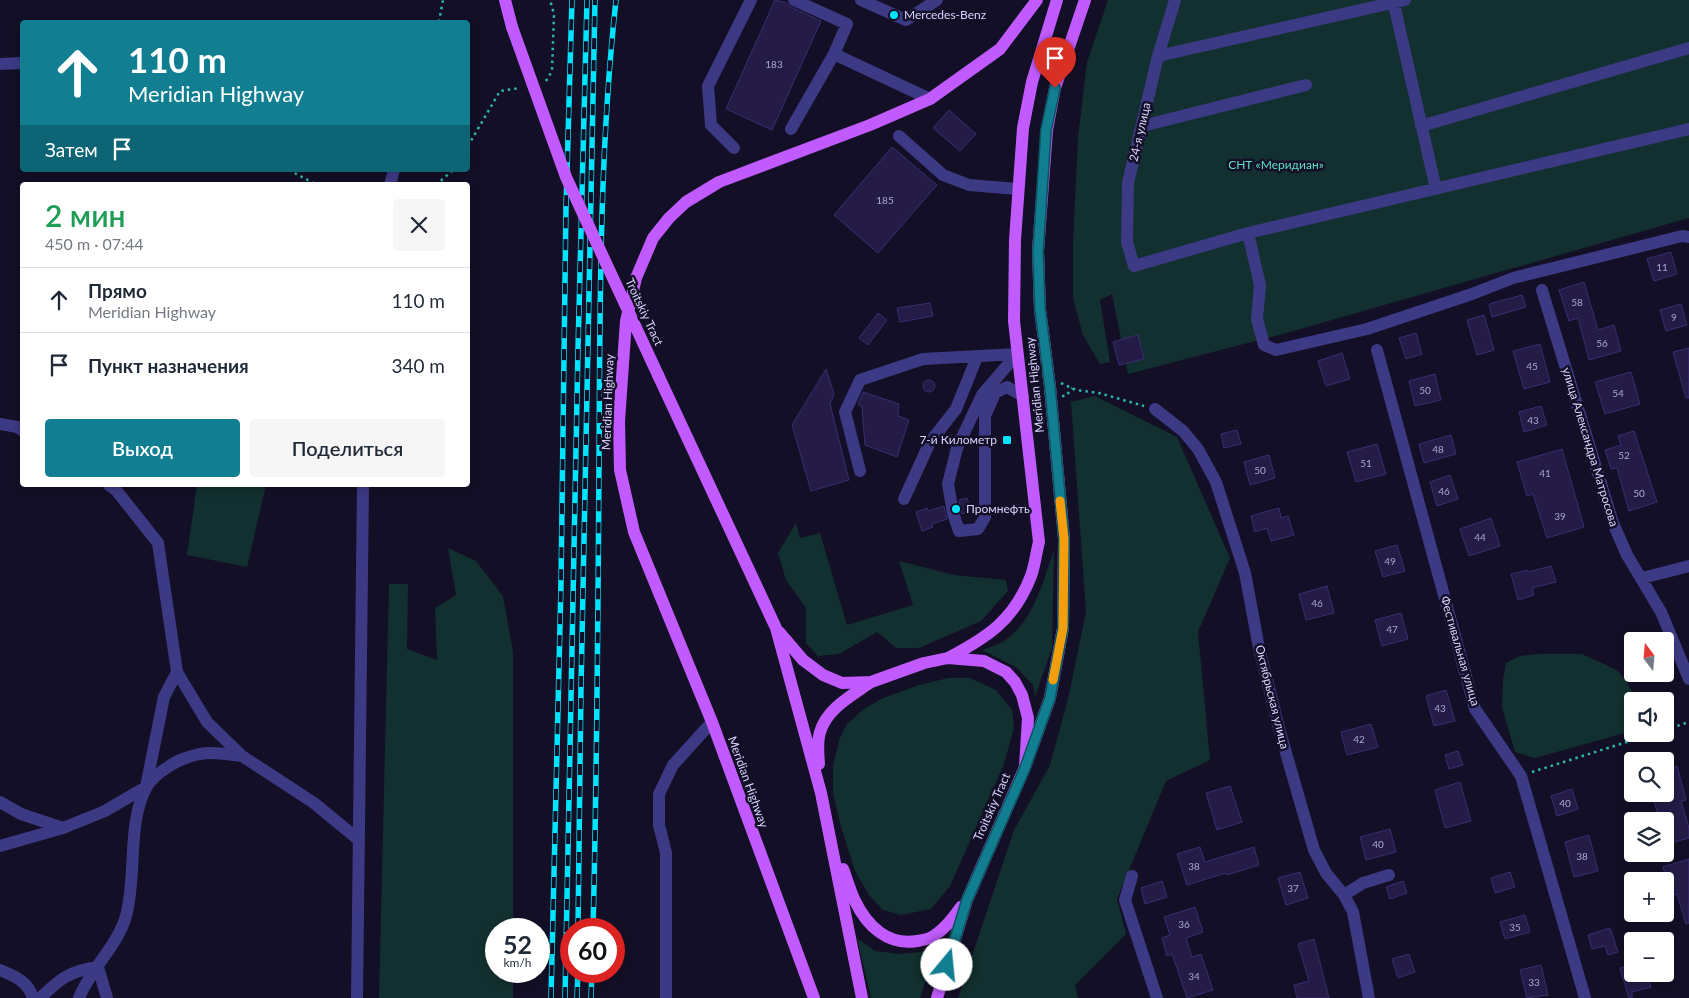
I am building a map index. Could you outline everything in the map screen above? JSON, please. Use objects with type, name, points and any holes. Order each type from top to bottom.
[{"type":"main road","name":"Troitskiy Tract","points":[[505,0],[512,27],[566,177],[776,628],[821,792],[862,998]]},
{"type":"main road","name":"Meridian Highway","points":[[948,658],[977,643],[1002,624],[1016,608],[1032,575],[1039,542],[1014,321],[1015,240],[1023,128],[1032,82],[1057,0]]},
{"type":"main road","name":"Meridian Highway","points":[[1025,768],[1050,698],[1063,628],[1064,539],[1040,309],[1038,252],[1046,130],[1055,88],[1085,0]]},
{"type":"main road","name":"Meridian Highway","points":[[814,998],[712,722],[634,532],[620,470],[620,421],[626,320],[636,278],[653,238],[669,218],[686,202],[719,182],[870,125],[930,99],[1000,49],[1033,2]]},
{"type":"main road","name":"Troitskiy Tract","points":[[776,628],[803,660],[823,675],[842,683],[871,682],[924,663],[948,658],[984,661],[1006,672],[1015,682],[1022,695],[1028,718],[1025,768],[967,900],[937,998]]},
{"type":"main road","points":[[821,792],[818,749],[819,732],[826,717],[840,704],[871,682]]},
{"type":"main road","points":[[830,836],[855,901],[867,919],[881,934],[895,941],[908,943],[934,937],[950,922],[967,900]]},
{"type":"street","points":[[734,148],[711,125],[708,86],[751,0]]},
{"type":"street","points":[[792,129],[834,54],[848,24],[794,0]]},
{"type":"street","points":[[861,0],[906,20],[937,0]]},
{"type":"street","name":"24-я улица","points":[[1175,0],[1158,56],[1128,183],[1127,242],[1134,266],[1248,233]]},
{"type":"street","points":[[1158,56],[1397,1],[1421,126],[1436,189]]},
{"type":"street","points":[[1421,126],[1689,48]]},
{"type":"street","points":[[834,54],[930,99]]},
{"type":"street","points":[[0,64],[20,62]]},
{"type":"street","points":[[1142,126],[1306,85]]},
{"type":"street","points":[[1689,128],[1248,233],[1260,285],[1257,319],[1264,345],[1276,350],[1368,329],[1513,278],[1682,236],[1689,237]]},
{"type":"street","points":[[899,136],[942,174],[969,185],[1018,189]]},
{"type":"street","name":"улица Александра Матросова","points":[[1542,290],[1612,523],[1627,555],[1661,612],[1689,679]]},
{"type":"street","name":"Фестивальная улица","points":[[1377,350],[1475,708],[1521,776],[1585,998]]},
{"type":"street","points":[[860,471],[845,412],[860,380],[923,359],[1017,354]]},
{"type":"street","points":[[1017,354],[982,395],[957,448],[948,484],[953,513],[959,531],[978,529],[986,517],[985,416],[995,393],[1007,388],[1023,396]]},
{"type":"street","points":[[904,499],[930,442],[956,409],[977,357]]},
{"type":"street","name":"Октябрьская улица","points":[[1155,409],[1183,431],[1198,449],[1216,482],[1245,573],[1259,648],[1314,850],[1326,873],[1344,895],[1352,912],[1369,998]]},
{"type":"street","points":[[0,424],[20,429]]},
{"type":"street","points":[[112,487],[158,543],[177,672],[207,722],[242,756],[314,803],[359,840]]},
{"type":"street","points":[[357,998],[363,487]]},
{"type":"street","points":[[1642,578],[1689,566]]},
{"type":"street","points":[[79,998],[85,983],[113,945],[126,913],[137,817],[146,787],[164,697],[177,672]]},
{"type":"street","points":[[666,998],[666,854],[659,826],[659,794],[672,764],[712,722]]},
{"type":"street","points":[[0,846],[63,828],[106,811],[146,787],[157,775],[177,760],[210,753],[242,756]]},
{"type":"street","points":[[0,802],[22,814],[63,828]]},
{"type":"street","points":[[1344,895],[1363,883],[1389,875]]},
{"type":"street","points":[[1132,876],[1125,900],[1157,998]]},
{"type":"street","points":[[40,998],[60,980],[80,969],[98,966]]},
{"type":"street","points":[[98,966],[107,998]]},
{"type":"street","points":[[0,970],[16,976],[26,984],[33,998]]},
{"type":"path","points":[[439,20],[443,0]]},
{"type":"path","points":[[293,172],[311,182]]},
{"type":"path","points":[[439,182],[451,172]]},
{"type":"path","points":[[1048,376],[1076,390],[1155,409]]},
{"type":"path","points":[[1674,727],[1689,722]]},
{"type":"path","points":[[1521,776],[1627,742]]},
{"type":"green space","name":"СНТ «Меридиан»","points":[[1108,0],[1689,0],[1689,218],[1283,334],[1128,374],[1112,294],[1100,300],[1110,362],[1100,364],[1083,335],[1073,298],[1073,244],[1078,137],[1087,62]]},
{"type":"green space","points":[[1095,396],[1177,437],[1230,558],[1198,632],[1210,760],[1166,781],[1117,899],[1126,934],[1075,985],[1078,998],[958,998],[1014,830],[1050,765],[1068,699],[1086,612],[1071,402]]},
{"type":"green space","points":[[197,487],[266,487],[247,567],[187,555]]},
{"type":"green space","points":[[796,523],[800,538],[820,533],[847,625],[913,605],[899,561],[954,575],[1006,580],[1008,591],[981,621],[919,648],[896,648],[877,632],[839,654],[818,656],[806,643],[806,608],[786,580],[778,553]]},
{"type":"green space","points":[[448,548],[476,561],[503,596],[513,652],[513,918],[485,918],[485,983],[513,983],[513,998],[379,998],[389,584],[408,584],[407,649],[437,660],[435,608],[456,595]]},
{"type":"green space","points":[[1054,550],[1052,648],[1035,697],[1033,685],[1016,667],[982,650],[1004,641],[1023,623],[1036,600]]},
{"type":"green space","points":[[1582,654],[1618,671],[1632,692],[1624,692],[1624,733],[1535,758],[1515,752],[1502,707],[1503,680],[1506,663],[1520,656]]},
{"type":"green space","points":[[948,678],[970,678],[996,690],[1012,710],[1014,728],[1004,764],[950,886],[931,909],[901,915],[883,910],[869,895],[855,871],[833,794],[833,765],[840,738],[847,724],[864,709],[883,698],[919,685]]},
{"type":"green space","points":[[857,938],[875,951],[901,954],[921,952],[937,946],[920,998],[871,998]]},
{"type":"building","points":[[775,0],[787,3],[791,7],[821,21],[772,130],[726,109]]},
{"type":"building","points":[[949,110],[976,134],[960,151],[933,128]]},
{"type":"building","points":[[892,147],[937,185],[878,253],[834,215]]},
{"type":"building","points":[[1671,252],[1677,274],[1654,281],[1647,259]]},
{"type":"building","points":[[1584,282],[1598,330],[1614,325],[1621,351],[1589,360],[1578,318],[1569,321],[1559,290]]},
{"type":"building","points":[[1522,295],[1526,307],[1492,317],[1489,304]]},
{"type":"building","points":[[930,303],[933,316],[900,322],[897,308]]},
{"type":"building","points":[[1681,304],[1687,325],[1666,331],[1660,310]]},
{"type":"building","points":[[878,313],[887,320],[868,345],[859,338]]},
{"type":"building","points":[[1484,315],[1494,350],[1477,355],[1467,320]]},
{"type":"building","points":[[1416,333],[1422,354],[1406,359],[1399,338]]},
{"type":"building","points":[[1138,335],[1144,359],[1119,365],[1113,342]]},
{"type":"building","points":[[1540,344],[1550,382],[1524,389],[1513,351]]},
{"type":"building","points":[[1689,348],[1689,398],[1686,398],[1673,352]]},
{"type":"building","points":[[1342,353],[1350,379],[1326,386],[1318,361]]},
{"type":"building","points":[[826,369],[834,394],[830,404],[849,480],[811,491],[792,425]]},
{"type":"building","points":[[1631,372],[1640,404],[1605,414],[1595,382]]},
{"type":"building","points":[[1435,374],[1441,400],[1415,406],[1409,381]]},
{"type":"building","points":[[927,380],[931,380],[935,386],[931,392],[927,392],[923,388],[923,384]]},
{"type":"building","points":[[863,392],[899,404],[898,416],[909,420],[897,457],[865,445],[862,407],[858,404]]},
{"type":"building","points":[[1541,406],[1547,425],[1524,432],[1519,412]]},
{"type":"building","points":[[1237,430],[1241,444],[1224,448],[1221,434]]},
{"type":"building","points":[[1634,431],[1657,502],[1629,511],[1617,468],[1611,469],[1605,450],[1621,445],[1618,436]]},
{"type":"building","points":[[1451,435],[1456,454],[1424,463],[1419,444]]},
{"type":"building","points":[[1377,444],[1386,474],[1356,482],[1347,452]]},
{"type":"building","points":[[1562,449],[1584,527],[1547,538],[1533,494],[1527,496],[1517,462]]},
{"type":"building","points":[[1269,455],[1275,478],[1250,485],[1244,462]]},
{"type":"building","points":[[1450,475],[1458,499],[1437,506],[1430,482]]},
{"type":"building","points":[[967,498],[972,511],[962,514],[959,500]]},
{"type":"building","points":[[944,506],[947,519],[932,524],[933,527],[922,531],[916,512],[927,508],[928,511]]},
{"type":"building","points":[[1279,508],[1281,518],[1288,516],[1294,535],[1271,541],[1267,528],[1255,532],[1251,516]]},
{"type":"building","points":[[1491,518],[1500,546],[1469,556],[1460,529]]},
{"type":"building","points":[[1397,545],[1405,571],[1383,577],[1375,551]]},
{"type":"building","points":[[1551,566],[1556,582],[1532,588],[1534,595],[1518,600],[1511,574]]},
{"type":"building","points":[[1327,586],[1334,613],[1306,620],[1299,594]]},
{"type":"building","points":[[1401,613],[1408,639],[1382,646],[1375,620]]},
{"type":"building","points":[[1446,690],[1455,721],[1434,726],[1426,696]]},
{"type":"building","points":[[1371,724],[1378,747],[1347,755],[1341,732]]},
{"type":"building","points":[[1458,751],[1463,765],[1449,769],[1445,755]]},
{"type":"building","points":[[1677,766],[1686,800],[1681,801],[1689,828],[1689,838],[1674,842],[1674,812],[1657,812],[1654,802],[1674,802],[1674,767]]},
{"type":"building","points":[[1460,782],[1471,821],[1445,828],[1435,790]]},
{"type":"building","points":[[1230,786],[1242,822],[1217,830],[1206,793]]},
{"type":"building","points":[[1572,789],[1578,809],[1557,816],[1551,796]]},
{"type":"building","points":[[1390,829],[1396,852],[1366,860],[1360,837]]},
{"type":"building","points":[[1589,835],[1598,871],[1574,877],[1565,842]]},
{"type":"building","points":[[1200,847],[1205,862],[1254,847],[1259,865],[1187,885],[1177,854]]},
{"type":"building","points":[[1689,859],[1689,923],[1686,924],[1677,894],[1674,895],[1674,872],[1664,872],[1663,867]]},
{"type":"building","points":[[1300,872],[1308,898],[1286,905],[1278,878]]},
{"type":"building","points":[[1510,872],[1515,887],[1495,893],[1491,878]]},
{"type":"building","points":[[1162,881],[1167,897],[1145,904],[1141,888]]},
{"type":"building","points":[[1403,881],[1407,893],[1390,899],[1386,887]]},
{"type":"building","points":[[1195,907],[1203,932],[1186,938],[1192,957],[1201,954],[1213,990],[1187,998],[1172,954],[1167,956],[1162,938],[1170,935],[1164,917]]},
{"type":"building","points":[[1525,915],[1530,932],[1505,939],[1500,922]]},
{"type":"building","points":[[1610,928],[1618,952],[1608,955],[1605,946],[1592,949],[1588,935]]},
{"type":"building","points":[[1314,939],[1329,998],[1297,998],[1294,985],[1309,981],[1298,944]]},
{"type":"building","points":[[1409,954],[1415,972],[1398,978],[1392,959]]},
{"type":"building","points":[[1541,965],[1548,995],[1527,998],[1520,970]]},
{"type":"building","points":[[1624,967],[1624,981],[1620,968]]},
{"type":"building","points":[[1624,982],[1649,982],[1651,987],[1632,992],[1632,998],[1629,998]]},
{"type":"railway","points":[[551,998],[561,584],[566,207],[572,0]]},
{"type":"railway","points":[[565,998],[587,0]]},
{"type":"railway","points":[[578,918],[595,0]]},
{"type":"railway","points":[[593,918],[603,175],[610,58],[616,0]]},
{"type":"railway","points":[[577,998],[578,983]]},
{"type":"railway","points":[[591,998],[592,983]]},
{"type":"slow traffic","points":[[1053,680],[1063,628],[1064,539],[1060,501]]},
{"type":"place","name":"Mercedes-Benz","points":[[894,15]]},
{"type":"place","name":"7-й Километр","points":[[1007,440]]},
{"type":"place","name":"Промнефть","points":[[956,509]]},
{"type":"route","points":[[947,965],[967,900],[1025,768],[1050,698],[1063,628],[1064,539],[1050,387],[1040,309],[1038,252],[1046,130],[1055,88]]}]
